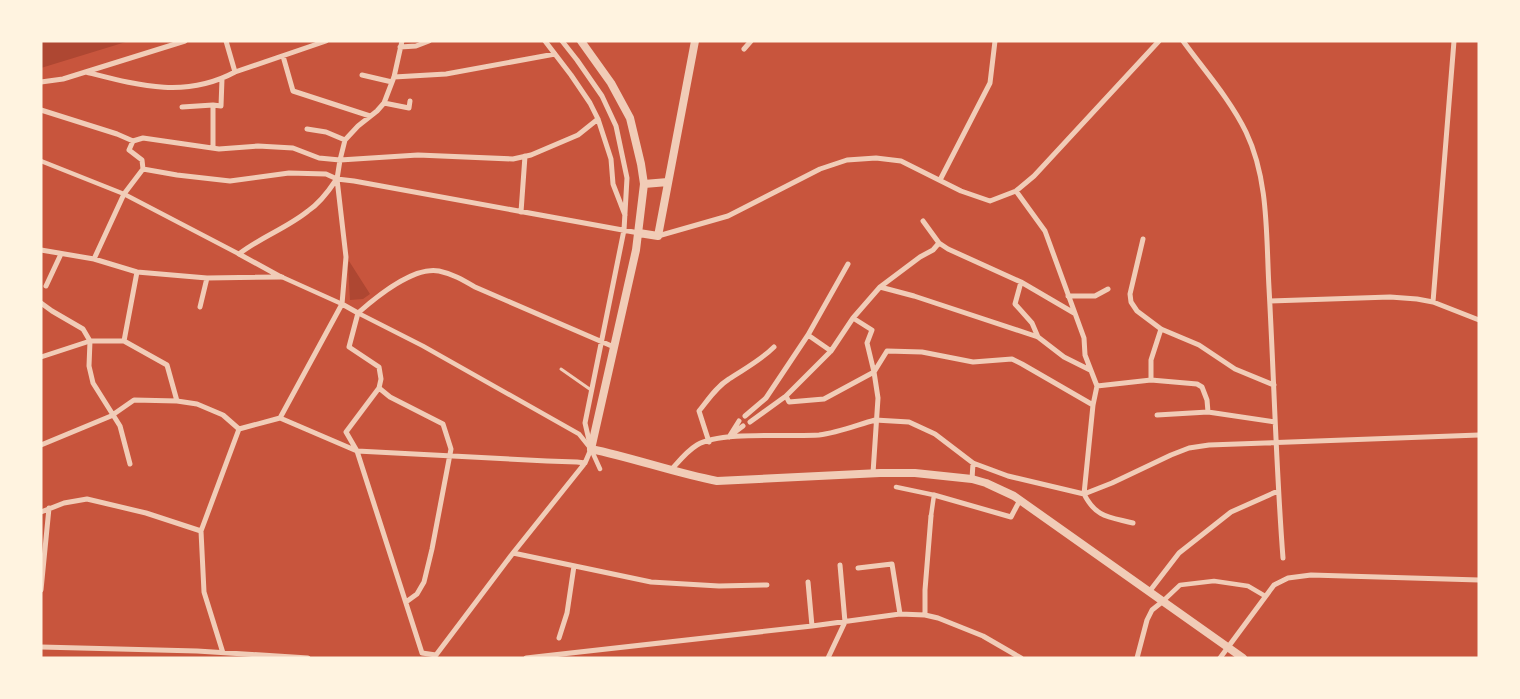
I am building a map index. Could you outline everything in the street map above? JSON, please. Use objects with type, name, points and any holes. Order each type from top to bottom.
[{"type":"street","points":[[41,82],[63,79],[185,41]]},
{"type":"street","points":[[226,41],[235,72]]},
{"type":"street","points":[[86,72],[139,85],[178,89],[222,79],[235,72],[326,41]]},
{"type":"street","points":[[280,418],[342,304],[346,257],[336,179],[345,140],[384,102],[393,80],[401,44],[416,46],[429,41]]},
{"type":"street","points":[[545,41],[590,103],[598,119],[611,159],[612,184],[625,215]]},
{"type":"street","points":[[562,41],[602,96],[616,126],[627,178],[624,230],[584,423],[600,469]]},
{"type":"street","points":[[580,41],[611,83],[630,118],[644,184],[639,234],[592,449],[586,463],[513,553],[437,656],[420,656],[406,602],[357,451],[346,432],[379,388],[381,379],[379,367],[349,347],[358,313],[381,293],[414,274],[437,270],[458,277],[475,287],[614,347]]},
{"type":"street","points":[[658,236],[686,97],[695,41]]},
{"type":"street","points":[[744,49],[751,41]]},
{"type":"street","points":[[940,180],[990,82],[996,41]]},
{"type":"street","points":[[143,168],[177,175],[230,182],[289,173],[326,174],[336,179],[658,236],[728,216],[820,169],[847,160],[876,158],[901,161],[961,191],[990,201],[1016,192],[1034,176],[1158,41]]},
{"type":"street","points":[[1183,41],[1230,105],[1246,132],[1257,163],[1264,197],[1278,490],[1284,558]]},
{"type":"street","points":[[1433,302],[1454,41]]},
{"type":"street","points":[[362,74],[393,80],[446,74],[555,54]]},
{"type":"street","points":[[283,56],[293,91],[370,116]]},
{"type":"street","points":[[182,107],[221,106],[222,79]]},
{"type":"street","points":[[384,102],[409,108],[410,101]]},
{"type":"street","points":[[213,105],[213,148]]},
{"type":"street","points":[[41,110],[117,134],[133,141],[143,138],[219,149],[258,146],[293,148],[319,158],[340,160],[418,155],[513,160],[578,135],[598,119]]},
{"type":"street","points":[[307,130],[326,132],[345,140]]},
{"type":"street","points":[[94,259],[124,194],[143,168],[142,160],[129,150],[133,141]]},
{"type":"street","points":[[521,212],[525,156]]},
{"type":"street","points":[[41,161],[124,194],[282,277],[342,304],[423,346],[579,434],[592,449],[672,469],[694,477],[717,481],[873,473],[914,473],[972,479],[1001,489],[1020,500],[1242,658]]},
{"type":"street","points":[[239,254],[255,241],[308,212],[325,196],[336,179]]},
{"type":"street","points":[[644,184],[668,182]]},
{"type":"street","points":[[1016,192],[1045,231],[1084,338],[1085,354],[1097,386],[1093,405],[1084,494],[1099,514],[1133,523]]},
{"type":"street","points":[[923,221],[939,243],[966,259],[1021,282],[1074,313]]},
{"type":"street","points":[[1143,239],[1130,294],[1131,302],[1137,311],[1161,329],[1199,345],[1236,369],[1274,386]]},
{"type":"street","points":[[750,422],[786,396],[831,351],[853,318],[880,287],[920,257],[933,250],[939,243]]},
{"type":"street","points":[[41,250],[94,259],[137,272],[207,278],[282,277]]},
{"type":"street","points":[[46,286],[60,254]]},
{"type":"street","points":[[745,416],[766,398],[808,335],[848,264]]},
{"type":"street","points":[[124,341],[137,272]]},
{"type":"street","points":[[200,307],[207,278]]},
{"type":"street","points":[[1021,282],[1014,304],[1032,323],[1038,337]]},
{"type":"street","points":[[880,287],[914,296],[1038,337],[1064,357],[1090,370]]},
{"type":"street","points":[[1068,296],[1095,296],[1108,289]]},
{"type":"street","points":[[1270,301],[1390,297],[1417,299],[1433,302],[1479,320]]},
{"type":"street","points":[[41,303],[83,329],[90,342],[89,366],[93,383],[120,426],[130,464]]},
{"type":"street","points":[[853,318],[872,330],[867,343],[878,398],[875,420],[873,473]]},
{"type":"street","points":[[1151,380],[1151,360],[1161,329]]},
{"type":"street","points":[[808,335],[831,351]]},
{"type":"street","points":[[41,358],[90,342],[124,341],[167,365],[177,401]]},
{"type":"street","points":[[709,442],[699,411],[713,393],[728,380],[761,359],[774,347]]},
{"type":"street","points":[[786,396],[789,402],[824,399],[874,372],[887,351],[922,352],[973,362],[1012,359],[1093,405]]},
{"type":"street","points":[[1097,386],[1151,380],[1197,384],[1202,387],[1207,400],[1208,412]]},
{"type":"street","points":[[379,388],[390,397],[443,424],[451,449],[424,582],[417,594],[406,602]]},
{"type":"street","points":[[41,445],[58,440],[113,414],[134,400],[177,401],[198,404],[223,415],[239,429]]},
{"type":"street","points":[[1157,415],[1208,412],[1275,422]]},
{"type":"street","points":[[239,429],[280,418],[357,451],[586,463]]},
{"type":"street","points":[[672,469],[684,455],[699,444],[729,437],[823,435],[875,420],[909,422],[936,434],[973,463],[1008,476],[1084,494],[1171,455],[1189,448],[1209,444],[1479,435]]},
{"type":"street","points":[[729,437],[739,421]]},
{"type":"street","points":[[729,437],[744,426]]},
{"type":"street","points":[[223,653],[204,592],[201,531],[239,429]]},
{"type":"street","points":[[972,479],[973,463]]},
{"type":"street","points":[[896,487],[934,495],[1011,517],[1020,500]]},
{"type":"street","points":[[1148,592],[1179,553],[1231,512],[1278,490]]},
{"type":"street","points":[[925,615],[925,590],[934,495]]},
{"type":"street","points":[[41,512],[64,502],[87,499],[146,513],[201,531]]},
{"type":"street","points":[[41,590],[49,508]]},
{"type":"street","points":[[513,553],[651,582],[719,586],[767,585]]},
{"type":"street","points":[[858,568],[892,564],[900,614]]},
{"type":"street","points":[[828,658],[845,622],[840,565]]},
{"type":"street","points":[[559,638],[567,613],[574,566]]},
{"type":"street","points":[[1220,658],[1274,585],[1288,578],[1311,575],[1479,580]]},
{"type":"street","points":[[1137,658],[1147,620],[1152,610],[1180,585],[1214,581],[1248,586],[1266,596]]},
{"type":"street","points":[[808,582],[812,626]]},
{"type":"street","points":[[526,658],[812,626],[900,614],[925,615],[938,618],[983,636],[1021,658]]},
{"type":"street","points":[[41,647],[197,651],[251,656],[308,658]]},
{"type":"street","points":[[196,658],[197,651]]},
{"type":"lane","points":[[561,369],[591,390]]},
{"type":"shaded area","points":[[41,41],[129,41],[41,68]]},
{"type":"shaded area","points":[[349,261],[370,294],[363,299],[350,300]]}]
